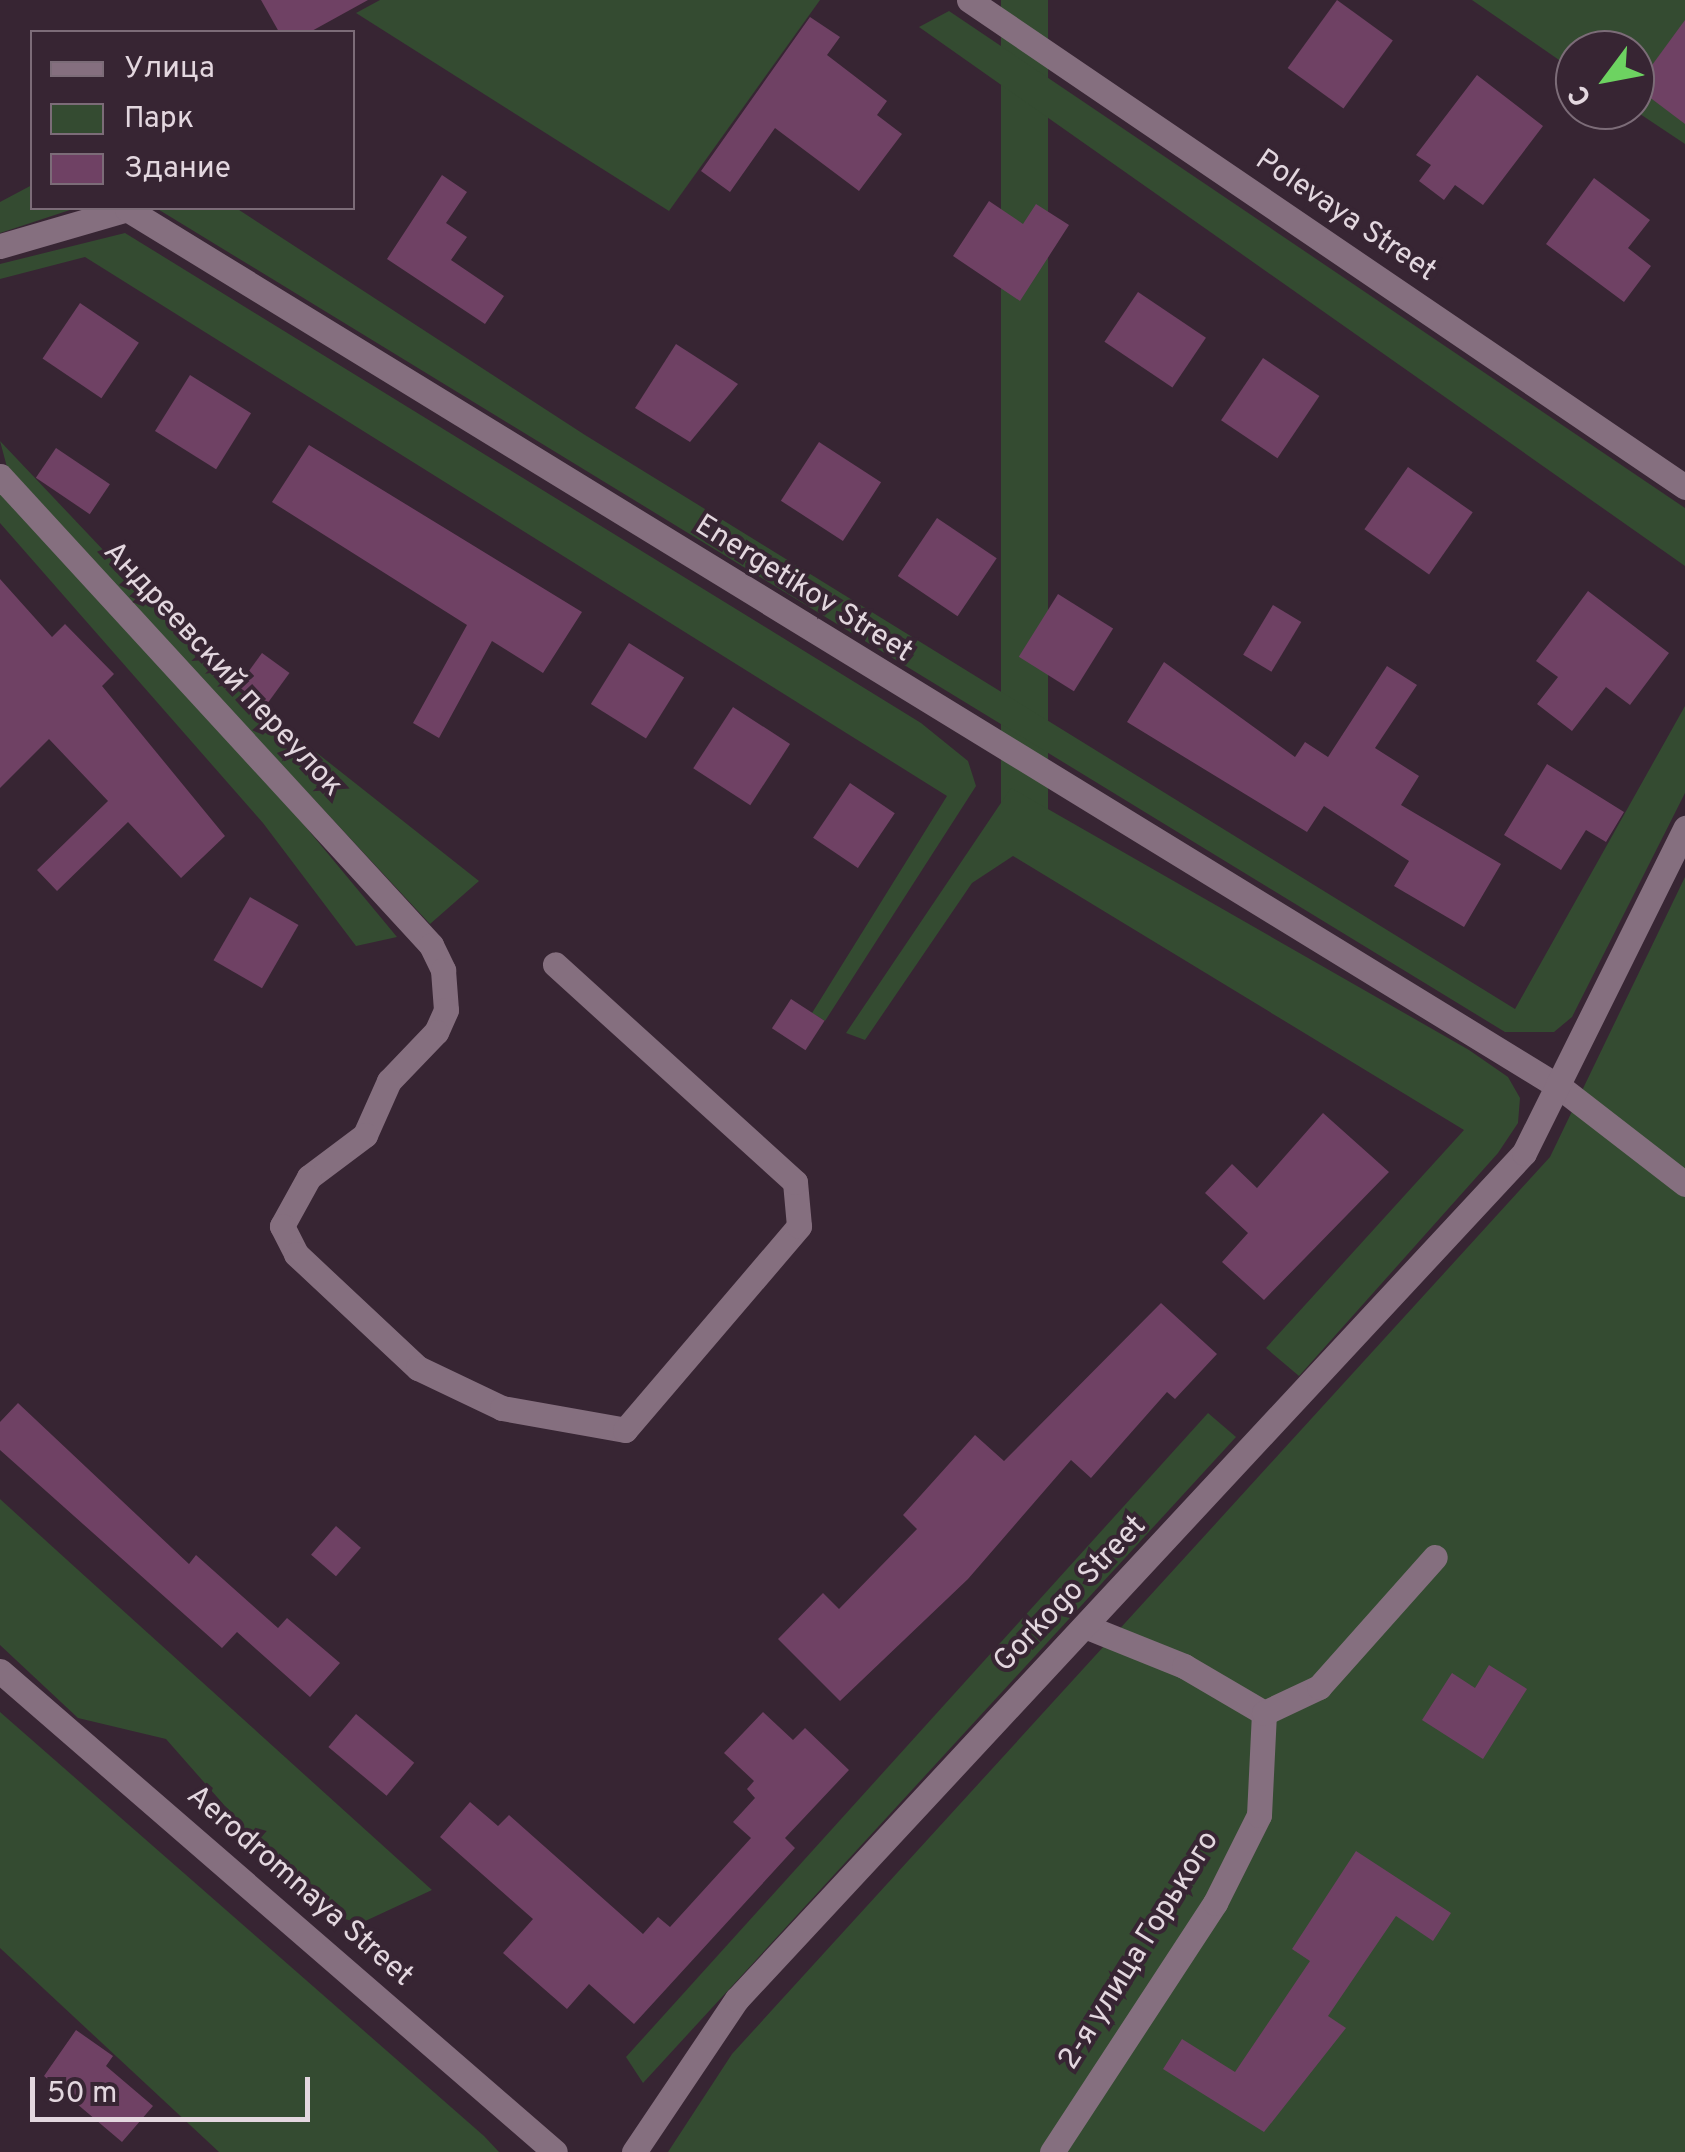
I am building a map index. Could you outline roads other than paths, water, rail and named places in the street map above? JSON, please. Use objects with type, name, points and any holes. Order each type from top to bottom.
[{"type":"street","name":"Polevaya Street","points":[[969,0],[1685,487]]},
{"type":"street","name":"Energetikov Street","points":[[0,246],[124,210]]},
{"type":"street","name":"Energetikov Street","points":[[129,210],[1562,1088],[1592,1120],[1685,1184]]},
{"type":"street","name":"Андреевский переулок","points":[[0,476],[431,945],[446,1010],[389,1081],[366,1134],[309,1177],[282,1226],[296,1254],[418,1368],[502,1408],[625,1430],[799,1226],[795,1182],[555,964]]},
{"type":"street","points":[[1562,1088],[1685,828]]},
{"type":"street","name":"Gorkogo Street","points":[[634,2152],[737,2000],[1414,1278],[1524,1154],[1562,1088]]},
{"type":"street","points":[[1087,1626],[1264,1712],[1320,1687],[1435,1557]]},
{"type":"street","name":"Aerodromnaya Street","points":[[0,1671],[555,2152]]},
{"type":"street","name":"2-я улица Горького","points":[[1052,2152],[1214,1903],[1259,1815],[1264,1712]]}]
